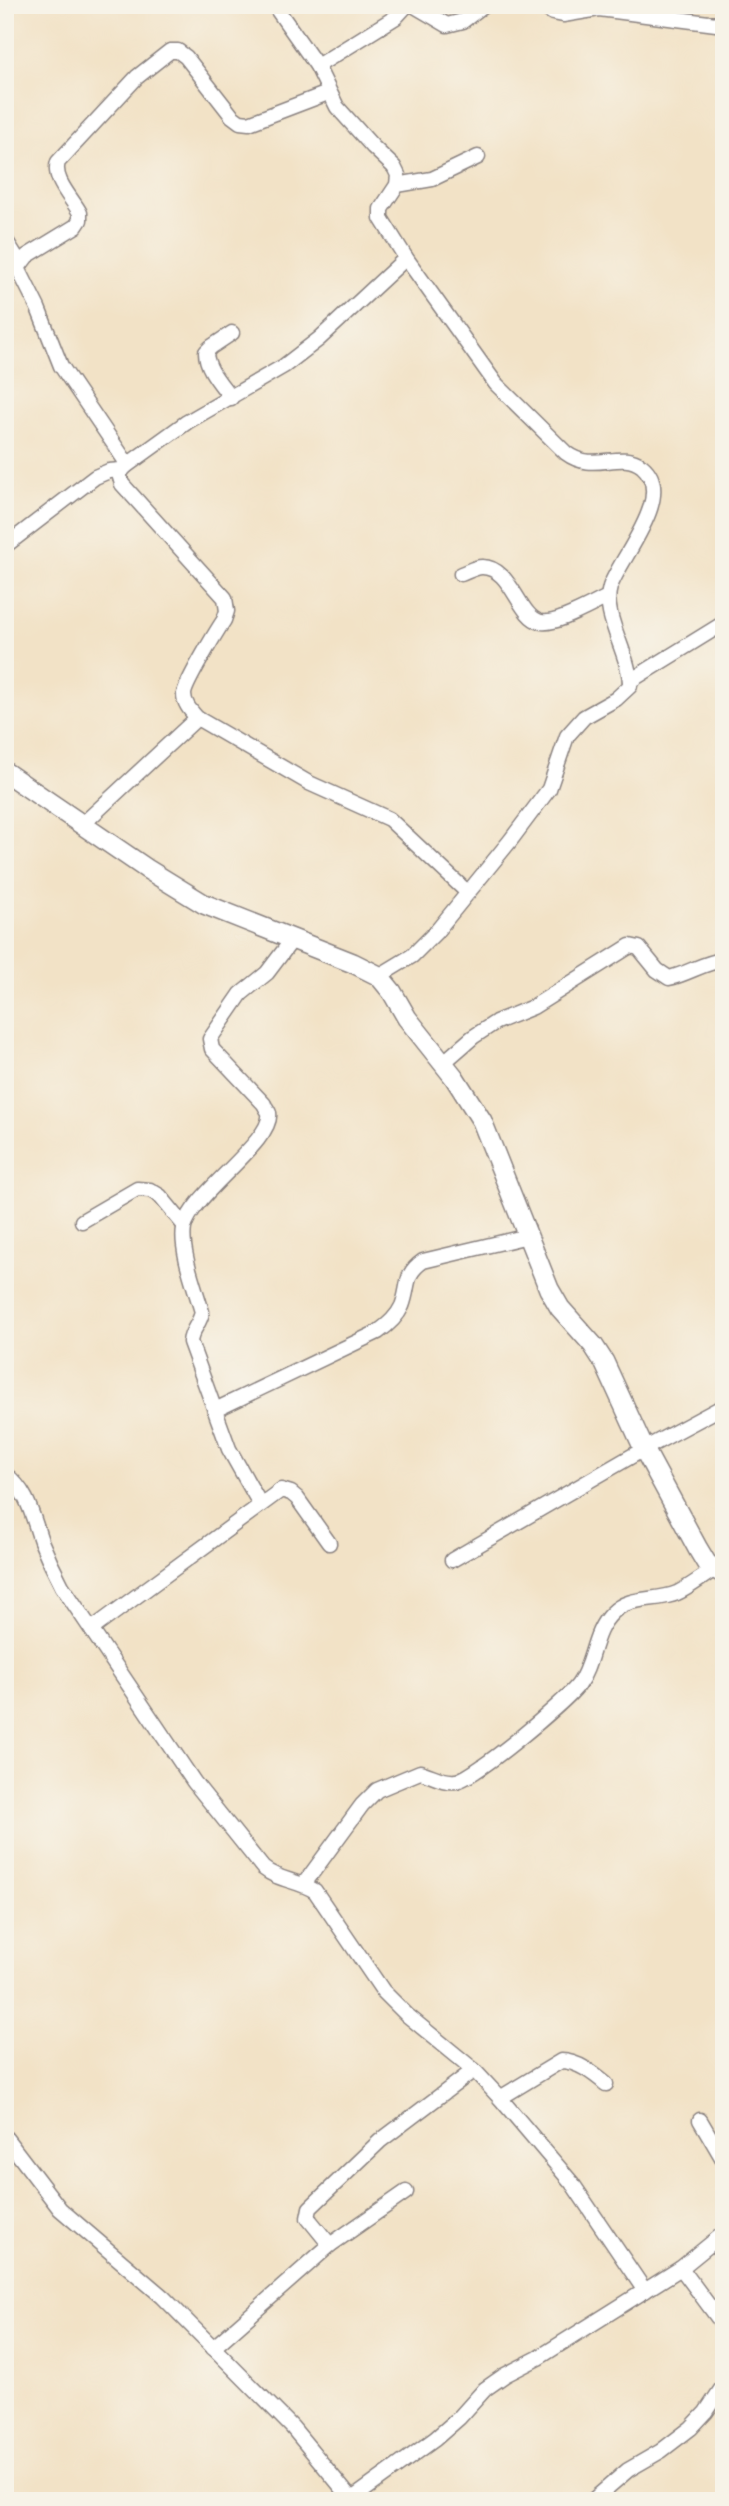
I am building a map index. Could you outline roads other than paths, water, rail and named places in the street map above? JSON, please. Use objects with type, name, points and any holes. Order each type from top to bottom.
[{"type":"street","points":[[274,5],[317,65],[328,93],[349,122],[394,167],[398,175],[397,185],[381,209],[381,218],[405,258],[496,384],[577,461],[630,461],[646,470],[653,490],[650,510],[613,579],[608,597],[630,681],[626,692],[583,717],[567,736],[550,789],[436,932],[412,956],[379,976]]},
{"type":"street","points":[[317,65],[396,17],[407,5]]},
{"type":"street","points":[[414,5],[447,25],[463,21],[484,5]]},
{"type":"street","points":[[540,5],[553,13],[563,15],[599,9],[724,25]]},
{"type":"street","points":[[124,468],[117,447],[61,366],[38,308],[18,268],[27,256],[76,226],[80,220],[80,213],[57,177],[55,169],[58,162],[137,77],[170,51],[178,51],[186,57],[232,116],[240,122],[249,123],[328,93]]},
{"type":"street","points":[[397,185],[432,179],[478,157]]},
{"type":"street","points":[[5,239],[20,263]]},
{"type":"street","points":[[405,258],[318,339],[284,366],[187,422],[119,474],[122,484],[225,598],[227,611],[224,620],[189,680],[184,695],[188,708],[197,718],[309,783],[389,819],[467,892]]},
{"type":"street","points":[[231,398],[206,359],[206,352],[232,333]]},
{"type":"street","points":[[5,546],[95,477],[124,468]]},
{"type":"street","points":[[461,574],[482,567],[495,571],[506,581],[533,619],[542,622],[561,618],[608,597]]},
{"type":"street","points":[[630,681],[724,624]]},
{"type":"street","points":[[83,824],[197,718]]},
{"type":"street","points":[[9,778],[204,904],[353,963],[379,976],[482,1121],[549,1289],[560,1308],[593,1345],[604,1362],[644,1449],[698,1549],[719,1572],[676,1594],[633,1601],[614,1610],[601,1625],[587,1669],[578,1686],[526,1734],[460,1781],[444,1781],[420,1772],[377,1790],[362,1805],[304,1884]]},
{"type":"street","points":[[260,1504],[229,1449],[190,1342],[190,1335],[201,1322],[202,1312],[183,1239],[184,1225],[200,1198],[250,1149],[268,1124],[269,1113],[264,1104],[212,1049],[210,1039],[241,993],[267,973],[292,940]]},
{"type":"street","points":[[443,1063],[473,1037],[496,1022],[533,1007],[630,946],[639,948],[657,970],[670,978],[681,976],[707,963],[724,960]]},
{"type":"street","points":[[82,1221],[137,1189],[150,1190],[160,1196],[184,1225]]},
{"type":"street","points":[[215,1410],[378,1332],[391,1322],[401,1308],[410,1272],[423,1261],[528,1236]]},
{"type":"street","points":[[452,1560],[724,1406]]},
{"type":"street","points":[[5,1474],[17,1483],[27,1500],[51,1566],[62,1586],[194,1782],[263,1868],[274,1877],[304,1884],[315,1891],[383,1990],[407,2015],[474,2070],[500,2098],[572,2183],[645,2291]]},
{"type":"street","points":[[92,1629],[281,1490],[297,1498],[329,1543]]},
{"type":"street","points":[[500,2098],[561,2062],[568,2061],[592,2072],[606,2084]]},
{"type":"street","points":[[330,2245],[308,2218],[310,2208],[380,2141],[474,2070]]},
{"type":"street","points":[[700,2120],[724,2161]]},
{"type":"street","points":[[5,2137],[60,2209],[163,2297],[292,2427],[352,2500],[435,2439],[459,2418],[485,2389],[681,2268],[724,2233]]},
{"type":"street","points":[[213,2348],[330,2245],[406,2192]]},
{"type":"street","points":[[681,2268],[724,2326]]},
{"type":"street","points":[[592,2501],[628,2470],[661,2451],[691,2428],[706,2412],[724,2385]]}]
